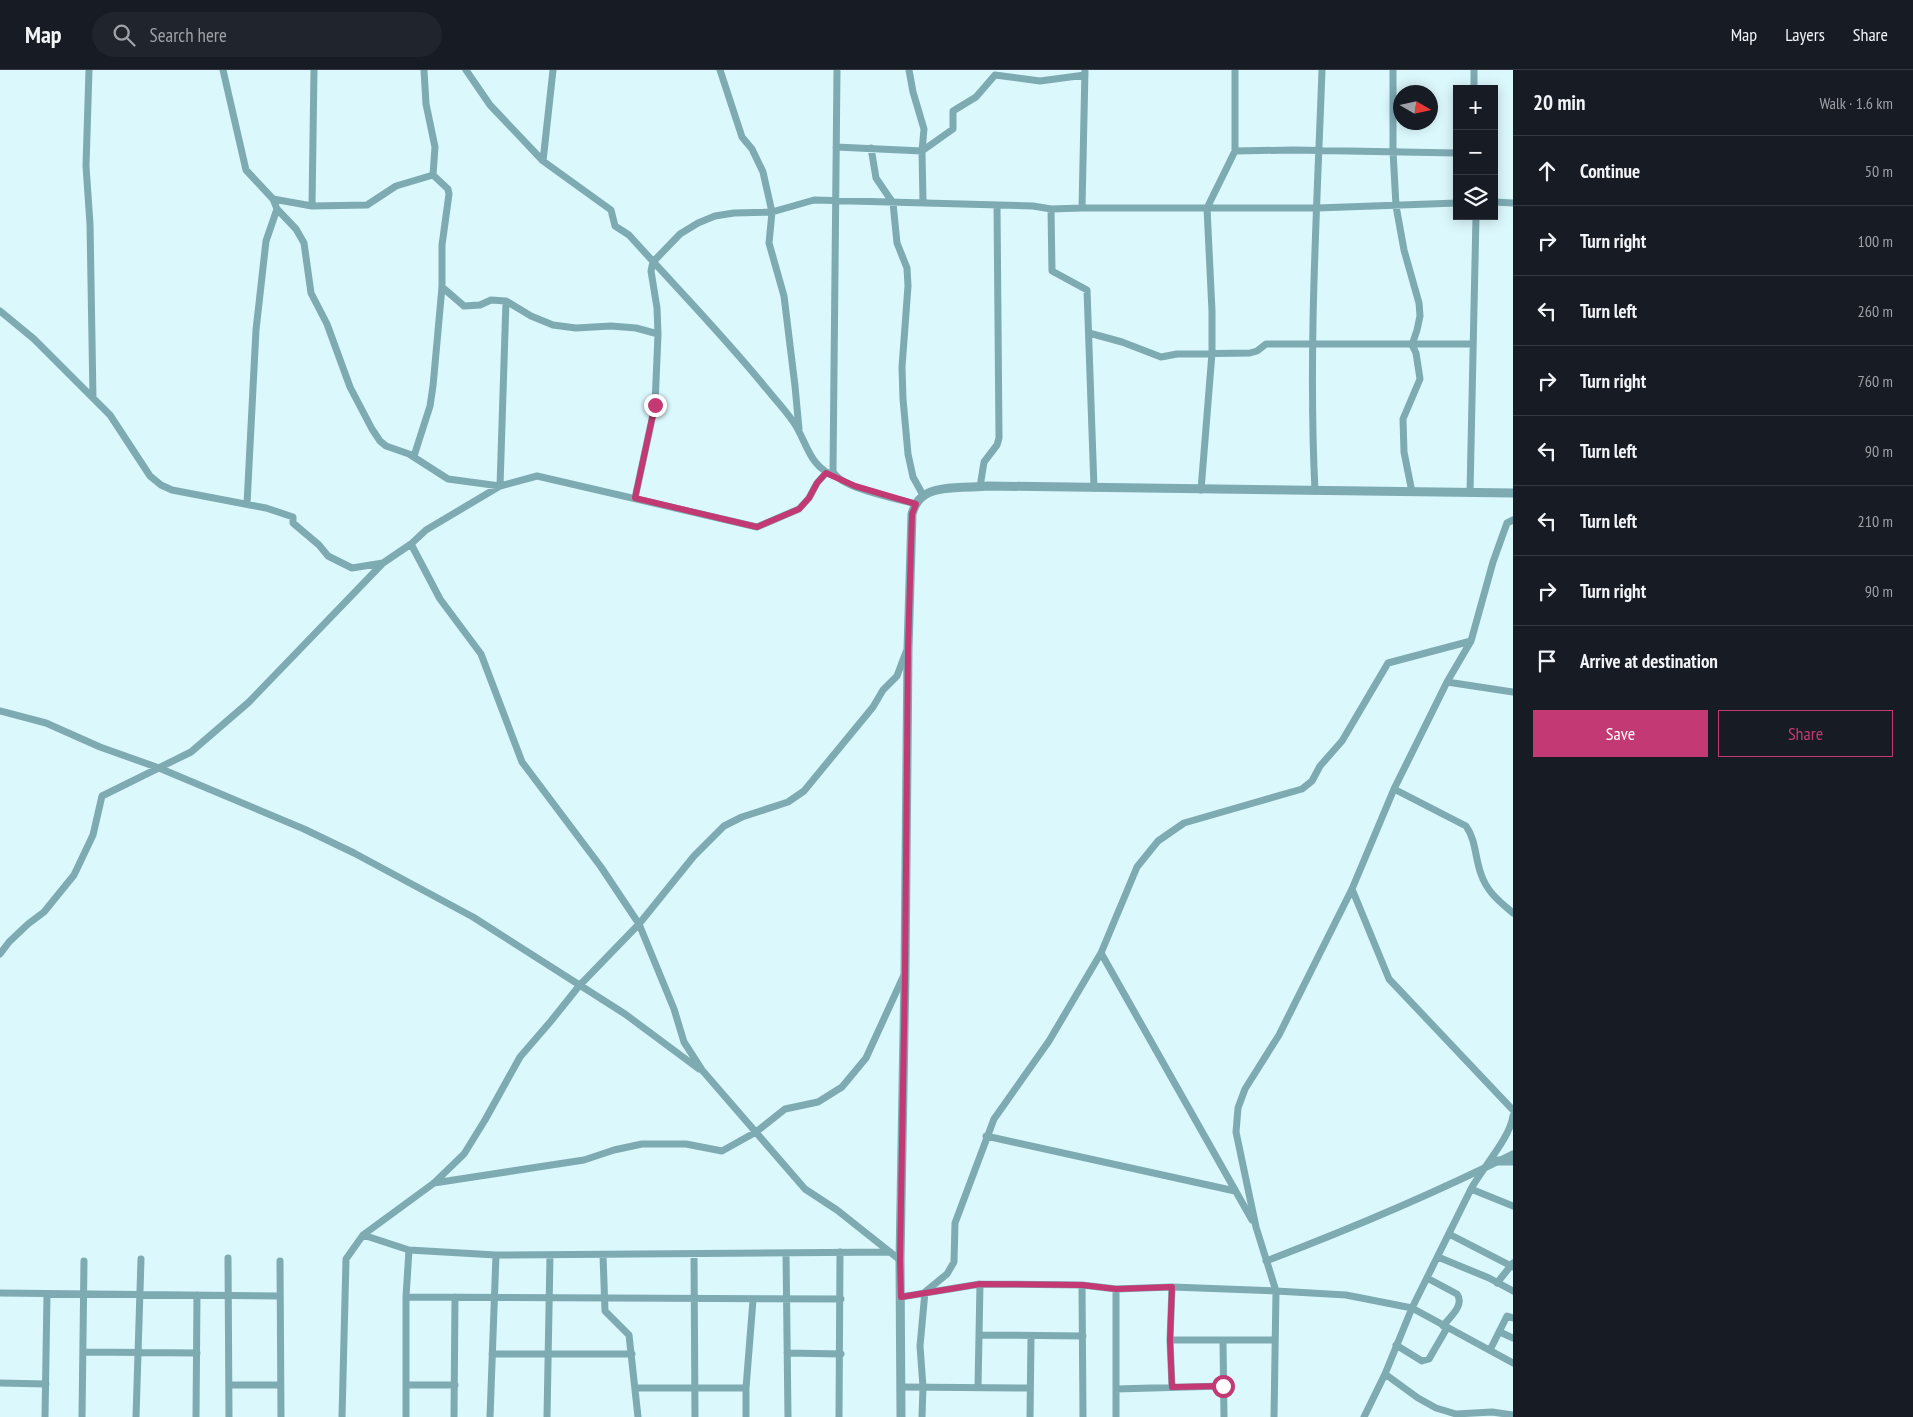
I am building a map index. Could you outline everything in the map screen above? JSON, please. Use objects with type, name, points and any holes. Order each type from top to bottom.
[{"type":"street","points":[[89,70],[86,166],[90,224],[93,398]]},
{"type":"street","points":[[224,70],[246,170],[273,199],[276,209],[296,230],[304,243],[311,293],[328,324],[350,387],[372,429],[386,446],[414,456],[444,478],[500,486]]},
{"type":"street","points":[[312,206],[314,70]]},
{"type":"street","points":[[414,456],[430,406],[433,386],[442,287],[441,258],[449,194],[448,189],[433,175],[434,146],[426,104],[424,70]]},
{"type":"street","points":[[461,70],[470,77]]},
{"type":"street","points":[[466,70],[490,105],[543,161],[611,210],[616,226],[629,235],[736,352],[794,422],[808,453],[819,467],[826,473],[855,486],[916,504]]},
{"type":"street","points":[[543,161],[553,70]]},
{"type":"street","points":[[720,70],[742,137],[752,149],[763,172],[772,212],[769,243],[784,296],[799,434]]},
{"type":"street","points":[[834,476],[832,443],[838,70]]},
{"type":"street","points":[[909,70],[912,92],[924,129],[922,202]]},
{"type":"street","points":[[1201,490],[1212,353],[1207,208],[1235,151],[1235,70]]},
{"type":"street","points":[[1315,491],[1312,436],[1312,344],[1322,70]]},
{"type":"street","points":[[1393,70],[1393,151],[1396,206],[1404,250],[1419,303],[1420,316],[1418,330],[1412,345],[1416,353],[1420,378],[1403,420],[1404,452],[1412,492]]},
{"type":"street","points":[[1474,70],[1474,85]]},
{"type":"street","points":[[836,147],[922,151],[953,129],[954,112],[976,97],[995,76],[1040,80],[1085,72],[1082,208]]},
{"type":"street","points":[[871,148],[876,178],[893,203],[897,243],[907,268],[902,367],[908,454],[913,477],[923,495]]},
{"type":"street","points":[[1235,151],[1320,150],[1453,153]]},
{"type":"street","points":[[273,199],[312,206],[367,205],[396,186],[433,175]]},
{"type":"street","points":[[635,498],[655,405],[655,366],[658,334],[657,308],[651,270],[653,262],[680,234],[698,223],[716,216],[734,212],[772,212],[814,200],[1033,206],[1051,210],[1082,208],[1317,208],[1453,203]]},
{"type":"street","points":[[1498,202],[1513,202]]},
{"type":"street","points":[[980,487],[984,462],[997,445],[999,438],[997,205]]},
{"type":"street","points":[[247,504],[256,330],[266,241],[276,209]]},
{"type":"street","points":[[1051,210],[1052,271],[1087,290],[1094,488]]},
{"type":"street","points":[[1470,492],[1476,220]]},
{"type":"street","points":[[442,287],[464,306],[480,306],[491,300],[506,301],[531,316],[553,325],[576,328],[610,326],[636,328],[658,334]]},
{"type":"street","points":[[500,486],[506,301]]},
{"type":"street","points":[[0,311],[34,339],[113,418],[150,476],[161,485],[172,490],[279,511],[293,517],[293,523],[319,545],[328,556],[352,568],[383,563]]},
{"type":"street","points":[[1089,333],[1122,342],[1161,357],[1177,354],[1250,353],[1257,351],[1266,344],[1473,344]]},
{"type":"street","points":[[0,954],[22,930],[44,912],[74,875],[93,835],[102,796],[191,752],[249,702],[383,563],[411,544],[426,530],[500,486],[537,476],[757,527],[799,509],[826,473]]},
{"type":"street","points":[[901,1417],[900,1260],[908,649],[912,514],[916,504],[923,495],[936,490],[980,487],[1513,493]]},
{"type":"street","points":[[1274,1417],[1276,1291],[1256,1227],[1236,1132],[1238,1108],[1245,1089],[1279,1035],[1352,889],[1394,789],[1447,682],[1471,641],[1493,562],[1507,523],[1513,520]]},
{"type":"street","points":[[411,544],[440,599],[481,654],[522,762],[601,867],[639,924],[674,1009],[684,1042],[702,1070],[805,1189],[838,1210],[900,1260]]},
{"type":"street","points":[[922,1417],[923,1387],[920,1346],[925,1292],[947,1274],[954,1262],[955,1223],[986,1136],[994,1119],[1049,1041],[1100,953],[1137,867],[1158,841],[1184,823],[1302,789],[1312,781],[1320,766],[1342,741],[1388,662],[1471,641]]},
{"type":"street","points":[[342,1417],[346,1259],[363,1235],[434,1183],[464,1154],[486,1120],[520,1057],[579,986],[639,924],[694,856],[724,826],[742,817],[788,802],[804,790],[868,713],[883,690],[897,676],[908,649]]},
{"type":"street","points":[[1447,682],[1513,692]]},
{"type":"street","points":[[0,711],[46,724],[160,768],[304,829],[354,853],[473,916],[625,1014],[702,1070]]},
{"type":"street","points":[[1394,789],[1466,826],[1472,834],[1480,874],[1490,894],[1513,913]]},
{"type":"street","points":[[1352,889],[1389,979],[1513,1110]]},
{"type":"street","points":[[1100,953],[1256,1227]]},
{"type":"street","points":[[434,1183],[584,1160],[614,1150],[642,1144],[686,1144],[722,1151],[756,1132],[785,1109],[818,1102],[842,1087],[866,1058],[905,973]]},
{"type":"street","points":[[1374,1417],[1365,1415],[1385,1374],[1412,1308],[1471,1189],[1504,1140],[1512,1124],[1513,1116]]},
{"type":"street","points":[[986,1136],[1235,1190]]},
{"type":"street","points":[[1266,1261],[1327,1238],[1482,1170],[1513,1154]]},
{"type":"street","points":[[1498,1161],[1513,1161]]},
{"type":"street","points":[[1471,1189],[1513,1206]]},
{"type":"street","points":[[1450,1234],[1512,1265],[1497,1283]]},
{"type":"street","points":[[363,1235],[409,1250],[496,1255],[890,1252]]},
{"type":"street","points":[[406,1417],[406,1297],[409,1250]]},
{"type":"street","points":[[839,1417],[841,1354],[840,1252]]},
{"type":"street","points":[[786,1253],[788,1417]]},
{"type":"street","points":[[694,1254],[695,1417]]},
{"type":"street","points":[[490,1417],[496,1255]]},
{"type":"street","points":[[547,1417],[550,1255]]},
{"type":"street","points":[[603,1255],[604,1311],[629,1335],[638,1417]]},
{"type":"street","points":[[1438,1257],[1513,1291]]},
{"type":"street","points":[[228,1258],[229,1417]]},
{"type":"street","points":[[136,1417],[141,1259]]},
{"type":"street","points":[[82,1417],[84,1261]]},
{"type":"street","points":[[280,1261],[281,1417]]},
{"type":"street","points":[[1396,1345],[1426,1361],[1429,1359],[1445,1327],[1457,1309],[1460,1297],[1427,1278]]},
{"type":"street","points":[[901,1297],[980,1284],[1082,1285],[1116,1289],[1172,1287],[1346,1295],[1412,1308],[1513,1363]]},
{"type":"street","points":[[978,1387],[980,1284]]},
{"type":"street","points":[[1082,1285],[1083,1417]]},
{"type":"street","points":[[1172,1287],[1170,1340],[1172,1387]]},
{"type":"street","points":[[1116,1289],[1116,1417]]},
{"type":"street","points":[[0,1293],[280,1296]]},
{"type":"street","points":[[45,1417],[47,1294]]},
{"type":"street","points":[[196,1417],[197,1295]]},
{"type":"street","points":[[406,1297],[841,1299]]},
{"type":"street","points":[[454,1417],[456,1385],[455,1297]]},
{"type":"street","points":[[746,1417],[746,1388],[753,1300]]},
{"type":"street","points":[[1490,1350],[1507,1316],[1513,1318]]},
{"type":"street","points":[[1500,1332],[1513,1338]]},
{"type":"street","points":[[980,1335],[1031,1337],[1083,1336]]},
{"type":"street","points":[[1030,1417],[1031,1337]]},
{"type":"street","points":[[1170,1340],[1274,1340]]},
{"type":"street","points":[[1223,1340],[1224,1417]]},
{"type":"street","points":[[83,1352],[197,1353]]},
{"type":"street","points":[[787,1353],[841,1354]]},
{"type":"street","points":[[492,1354],[632,1354]]},
{"type":"street","points":[[1385,1374],[1418,1398],[1436,1408],[1456,1414],[1513,1415]]},
{"type":"street","points":[[0,1383],[46,1384]]},
{"type":"street","points":[[228,1385],[280,1385]]},
{"type":"street","points":[[406,1385],[456,1385]]},
{"type":"street","points":[[901,1386],[1030,1388]]},
{"type":"street","points":[[1116,1389],[1223,1386]]},
{"type":"street","points":[[635,1388],[746,1388]]},
{"type":"route","points":[[655,405],[635,498],[757,527],[799,509],[826,473],[855,486],[916,504],[912,514],[908,649],[901,1297],[980,1284],[1082,1285],[1116,1289],[1172,1287],[1170,1340],[1172,1387],[1223,1386]]}]
